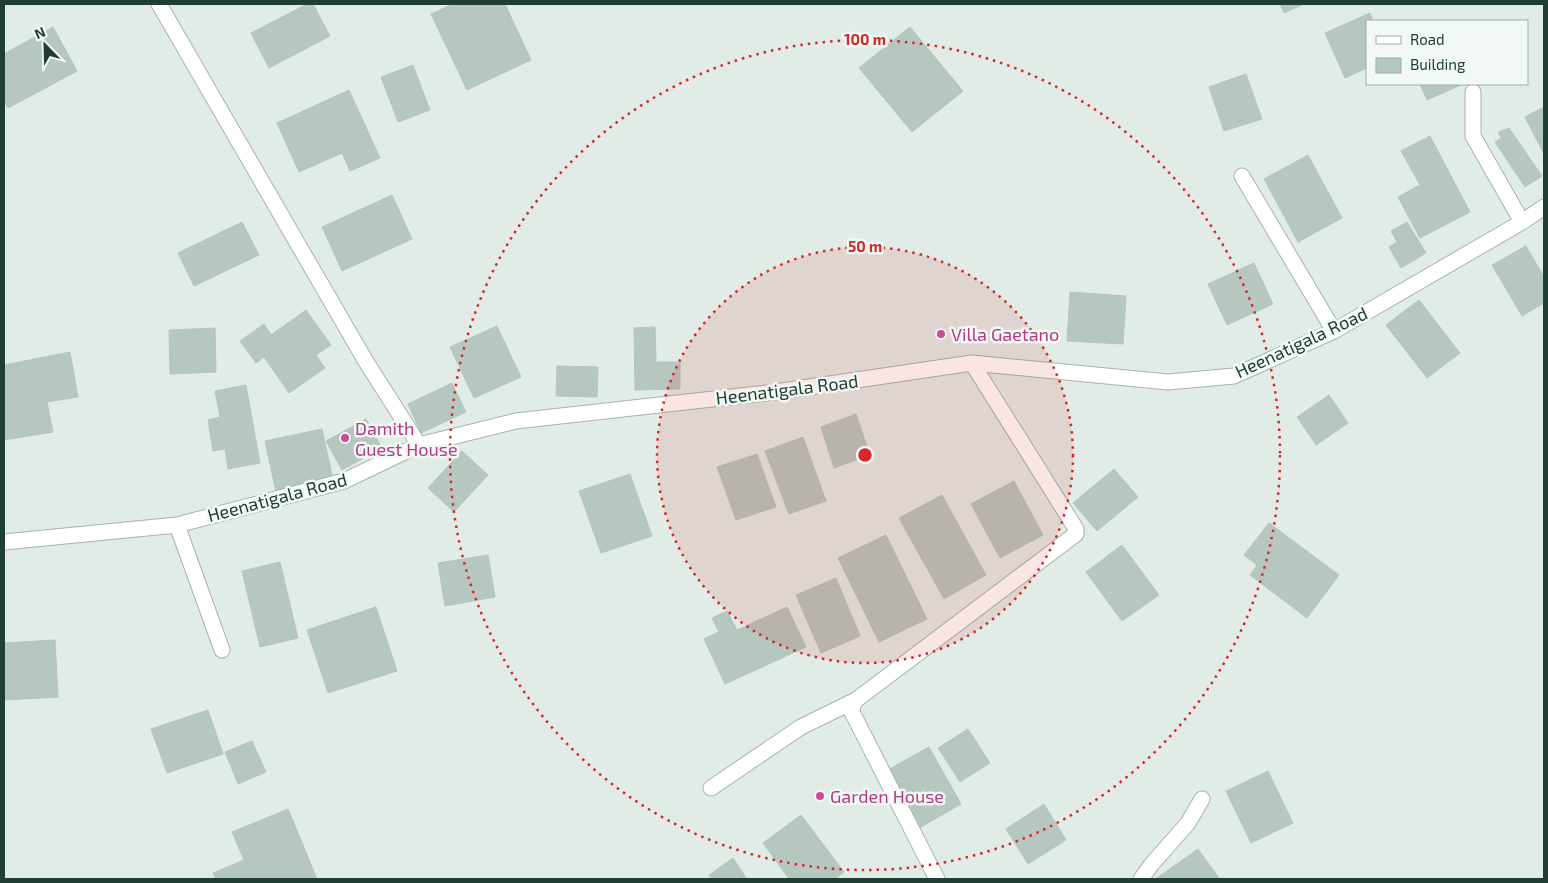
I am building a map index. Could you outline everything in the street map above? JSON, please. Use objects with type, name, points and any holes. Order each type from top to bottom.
[{"type":"street","points":[[159,4],[365,360],[419,445]]},
{"type":"street","points":[[1473,92],[1473,136],[1522,222]]},
{"type":"street","points":[[1242,176],[1334,330]]},
{"type":"street","name":"Heenatigala Road","points":[[4,542],[177,524],[344,481],[419,445],[516,421],[775,392],[972,363],[1168,382],[1234,376],[1334,330],[1522,222],[1544,207]]},
{"type":"street","points":[[711,788],[801,727],[856,700],[1076,534],[1076,529],[972,363]]},
{"type":"street","points":[[177,524],[222,650]]},
{"type":"street","points":[[856,700],[852,712],[937,879]]},
{"type":"street","points":[[1141,879],[1188,823],[1202,799]]},
{"type":"building","points":[[307,4],[313,4],[330,36],[269,68],[251,33]]},
{"type":"building","points":[[453,4],[505,4],[531,60],[467,90],[431,14]]},
{"type":"building","points":[[1280,4],[1304,4],[1284,13]]},
{"type":"building","points":[[1370,13],[1373,20],[1366,20],[1366,68],[1345,78],[1325,33]]},
{"type":"building","points":[[53,27],[77,71],[8,108],[4,101],[4,54]]},
{"type":"building","points":[[910,27],[963,91],[912,132],[859,68]]},
{"type":"building","points":[[413,65],[430,110],[398,122],[381,77]]},
{"type":"building","points":[[1246,74],[1262,119],[1224,131],[1209,87]]},
{"type":"building","points":[[1420,85],[1461,85],[1427,100]]},
{"type":"building","points":[[349,90],[380,158],[350,171],[342,153],[299,172],[277,123]]},
{"type":"building","points":[[1544,107],[1544,154],[1525,117]]},
{"type":"building","points":[[1509,128],[1542,176],[1525,187],[1495,142],[1501,138],[1498,132]]},
{"type":"building","points":[[1430,136],[1470,212],[1420,238],[1398,197],[1420,185],[1401,151]]},
{"type":"building","points":[[1308,155],[1342,218],[1298,242],[1264,179]]},
{"type":"building","points":[[392,195],[412,239],[342,271],[322,227]]},
{"type":"building","points":[[242,222],[259,255],[194,286],[178,253]]},
{"type":"building","points":[[1407,222],[1426,253],[1401,268],[1389,247],[1397,242],[1391,231]]},
{"type":"building","points":[[1526,246],[1544,277],[1544,303],[1522,316],[1492,265]]},
{"type":"building","points":[[1254,263],[1273,304],[1227,325],[1208,284]]},
{"type":"building","points":[[1070,292],[1126,296],[1123,344],[1067,341]]},
{"type":"building","points":[[1419,300],[1460,353],[1427,378],[1386,325]]},
{"type":"building","points":[[306,310],[331,345],[316,355],[325,368],[289,393],[264,357],[256,363],[240,341],[264,324],[271,335]]},
{"type":"building","points":[[497,326],[521,377],[474,398],[450,347]]},
{"type":"building","points":[[655,327],[656,362],[680,362],[680,389],[635,390],[634,328]]},
{"type":"building","points":[[215,328],[216,372],[170,374],[169,330]]},
{"type":"building","points":[[70,352],[78,397],[47,402],[53,432],[4,440],[4,365]]},
{"type":"building","points":[[557,366],[598,367],[597,397],[556,396]]},
{"type":"building","points":[[452,383],[466,412],[421,433],[408,404]]},
{"type":"building","points":[[246,385],[260,463],[228,469],[225,449],[213,451],[208,420],[220,417],[215,391]]},
{"type":"building","points":[[1329,395],[1348,423],[1316,445],[1297,417]]},
{"type":"building","points":[[856,414],[870,455],[834,468],[821,427]]},
{"type":"building","points":[[366,419],[382,448],[342,470],[326,441]]},
{"type":"building","points":[[322,429],[333,479],[276,492],[265,441]]},
{"type":"building","points":[[803,437],[826,501],[789,514],[765,451]]},
{"type":"building","points":[[462,451],[488,475],[454,512],[428,488]]},
{"type":"building","points":[[757,454],[776,507],[736,520],[717,467]]},
{"type":"building","points":[[1114,469],[1138,497],[1097,531],[1073,503]]},
{"type":"building","points":[[630,474],[652,536],[601,553],[579,491]]},
{"type":"building","points":[[1014,481],[1043,535],[1000,558],[971,504]]},
{"type":"building","points":[[942,495],[986,575],[944,599],[899,518]]},
{"type":"building","points":[[1269,523],[1339,575],[1307,618],[1250,575],[1257,565],[1244,555]]},
{"type":"building","points":[[886,535],[927,619],[879,642],[838,558]]},
{"type":"building","points":[[1122,545],[1159,595],[1122,621],[1086,572]]},
{"type":"building","points":[[488,555],[495,597],[445,606],[438,563]]},
{"type":"building","points":[[280,562],[298,638],[260,647],[242,571]]},
{"type":"building","points":[[836,578],[860,636],[821,653],[796,595]]},
{"type":"building","points":[[376,607],[397,671],[328,693],[307,630]]},
{"type":"building","points":[[787,607],[806,647],[725,684],[704,639],[719,632],[712,618],[727,611],[737,630]]},
{"type":"building","points":[[55,640],[58,697],[4,700],[4,643]]},
{"type":"building","points":[[208,710],[223,754],[167,773],[151,729]]},
{"type":"building","points":[[968,729],[990,763],[960,782],[938,748]]},
{"type":"building","points":[[252,741],[266,772],[238,784],[225,752]]},
{"type":"building","points":[[929,747],[961,804],[916,830],[884,772]]},
{"type":"building","points":[[1268,771],[1293,823],[1251,843],[1226,791]]},
{"type":"building","points":[[1044,804],[1066,840],[1028,864],[1006,829]]},
{"type":"building","points":[[288,809],[317,879],[216,879],[213,873],[244,860],[232,832]]},
{"type":"building","points":[[801,815],[844,872],[835,879],[789,879],[763,843]]},
{"type":"building","points":[[1198,849],[1219,878],[1157,879],[1157,878]]},
{"type":"building","points":[[733,858],[747,879],[712,879],[709,875]]},
{"type":"place","name":"Villa Gaetano","points":[[941,334]]},
{"type":"place","name":"Damith Guest House","points":[[345,438]]},
{"type":"place","name":"Garden House","points":[[820,796]]}]
